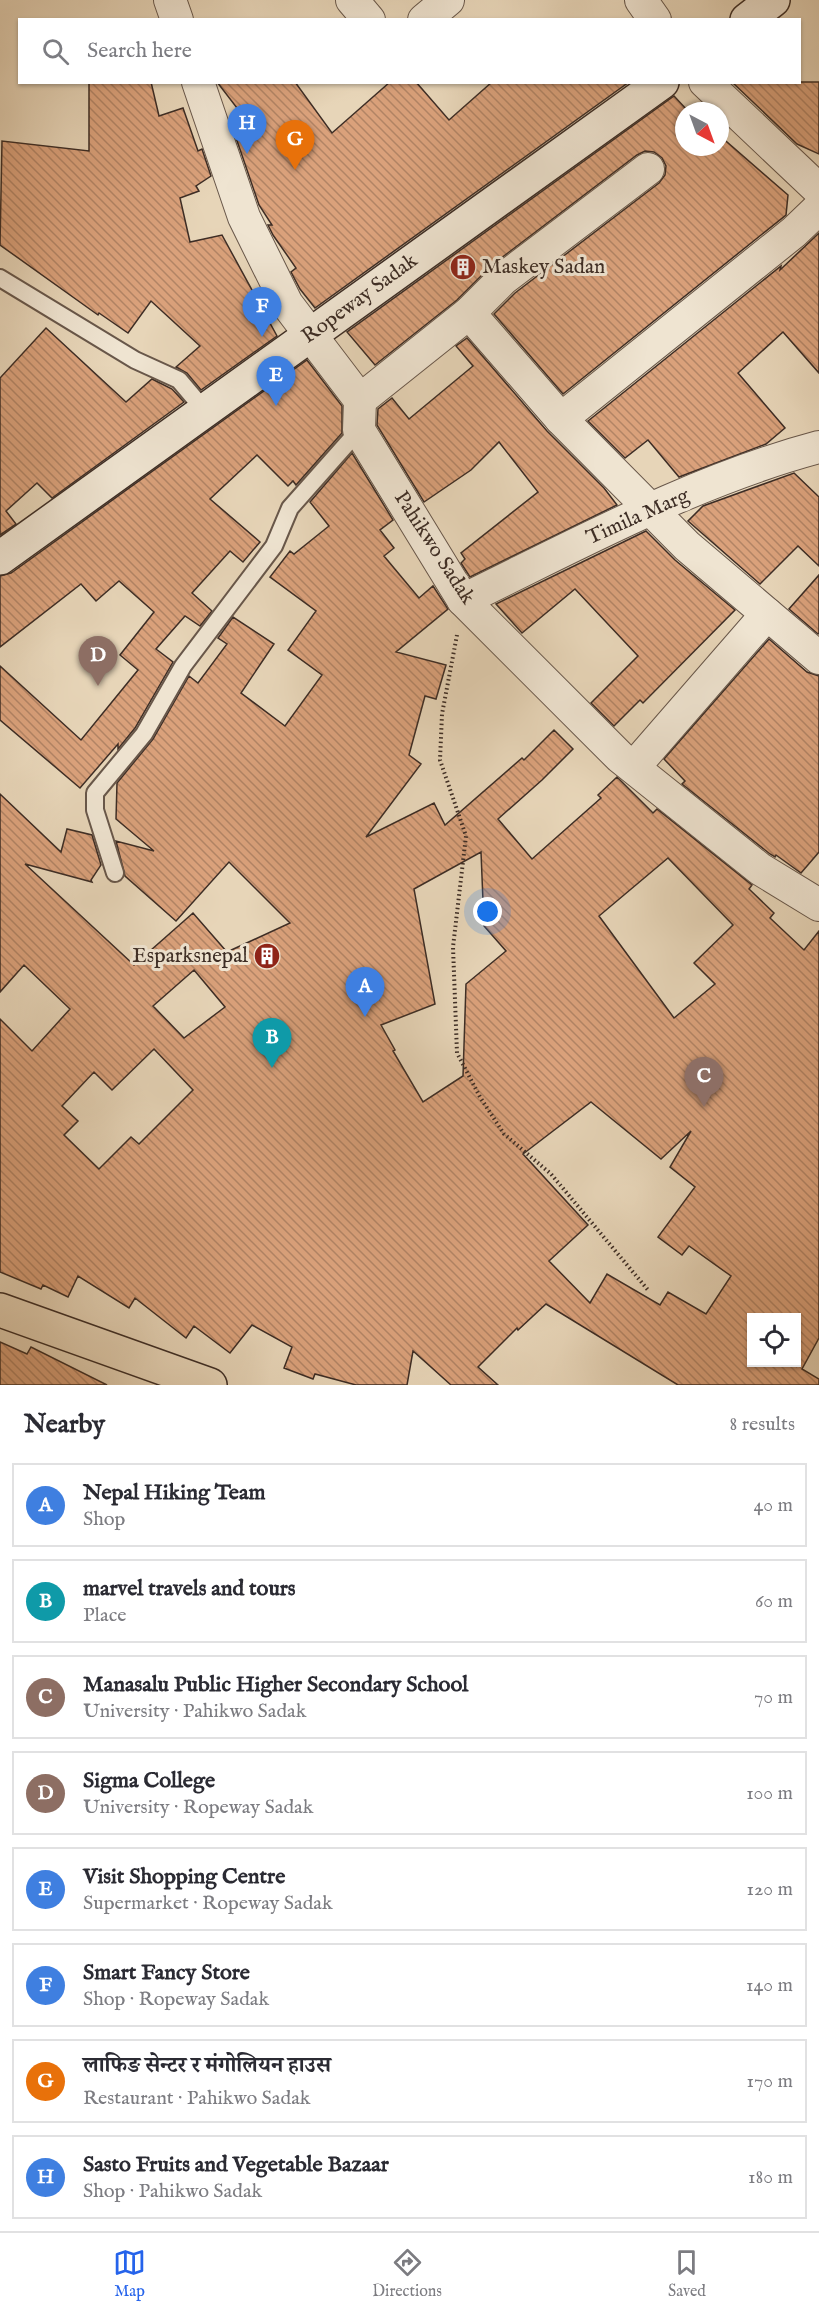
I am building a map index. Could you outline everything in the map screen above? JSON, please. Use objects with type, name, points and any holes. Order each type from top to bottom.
[{"type":"main road","points":[[750,18],[773,0]]},
{"type":"main road","name":"Ropeway Sadak","points":[[0,558],[659,84]]},
{"type":"main road","points":[[0,1310],[210,1385]]},
{"type":"street","points":[[170,0],[176,18]]},
{"type":"street","points":[[352,0],[367,18]]},
{"type":"street","points":[[426,18],[447,0]]},
{"type":"street","points":[[641,0],[654,18]]},
{"type":"street","name":"Pahikwo Sadak","points":[[199,84],[243,218],[287,304],[360,415],[463,600],[620,757],[760,869],[819,905]]},
{"type":"street","points":[[707,84],[819,190]]},
{"type":"street","points":[[360,415],[470,313],[503,279],[648,169]]},
{"type":"street","points":[[561,419],[794,232],[819,208]]},
{"type":"street","points":[[470,313],[561,419],[687,546],[819,658]]},
{"type":"street","name":"Timila Marg","points":[[463,600],[650,509],[743,472],[817,449]]},
{"type":"street","points":[[633,767],[767,614]]},
{"type":"lane","points":[[0,278],[135,360],[179,380],[206,412]]},
{"type":"lane","points":[[115,873],[95,810],[95,793],[144,734],[183,666],[274,546],[290,508],[360,415]]},
{"type":"path","points":[[463,600],[442,714],[440,760],[466,836],[453,947],[457,1053],[480,1097],[504,1134],[551,1174],[648,1290]]},
{"type":"building","points":[[819,82],[819,154],[797,144],[734,84]]},
{"type":"building","points":[[89,84],[151,84],[159,116],[183,108],[198,151],[202,149],[211,176],[196,186],[199,191],[180,198],[190,242],[222,235],[277,336],[201,390],[187,373],[176,367],[200,346],[151,301],[128,333],[99,313],[98,315],[0,245],[2,141],[89,151]]},
{"type":"building","points":[[219,84],[296,84],[332,133],[388,84],[418,84],[449,120],[490,84],[626,84],[315,308],[300,289],[291,272],[296,268],[273,235],[268,225],[272,225],[259,205],[232,126],[244,117]]},
{"type":"building","points":[[674,96],[680,102],[675,102],[675,156],[729,156],[729,144],[788,195],[786,215],[563,394],[494,314],[515,293],[659,183],[665,175],[666,166],[662,158],[654,152],[645,151],[637,155],[492,265],[457,300],[375,365],[347,332]]},
{"type":"building","points":[[819,233],[819,373],[783,332],[738,373],[785,428],[766,444],[679,477],[648,440],[625,458],[588,421],[781,266],[780,270]]},
{"type":"building","points":[[46,328],[126,402],[152,379],[172,389],[184,402],[52,498],[37,483],[6,511],[16,524],[0,535],[0,378]]},
{"type":"building","points":[[467,338],[547,431],[604,488],[617,505],[470,577],[461,563],[465,559],[461,553],[538,492],[499,442],[471,470],[424,502],[377,425],[378,409],[392,398],[409,419],[473,366],[456,346]]},
{"type":"building","points":[[307,360],[342,406],[342,433],[296,485],[293,481],[288,486],[257,455],[210,499],[260,542],[243,562],[230,551],[192,593],[212,611],[200,626],[185,616],[156,649],[173,662],[135,728],[80,788],[0,720],[0,666],[81,740],[138,670],[120,655],[154,612],[119,581],[96,601],[81,584],[0,647],[0,576],[11,573]]},
{"type":"building","points":[[352,453],[393,520],[380,530],[394,548],[384,556],[419,598],[433,586],[448,609],[396,652],[446,665],[436,699],[425,696],[409,755],[421,764],[366,837],[434,803],[445,825],[522,758],[524,760],[554,730],[573,749],[498,819],[532,859],[601,798],[598,795],[617,777],[653,813],[657,809],[752,885],[749,889],[774,913],[770,918],[804,950],[819,931],[819,1338],[802,1369],[819,1379],[819,1385],[678,1385],[546,1304],[518,1330],[517,1328],[478,1367],[498,1385],[451,1385],[413,1351],[407,1385],[356,1385],[315,1374],[313,1379],[284,1368],[292,1347],[252,1325],[230,1353],[194,1326],[186,1338],[135,1298],[129,1308],[78,1276],[68,1297],[43,1285],[41,1289],[0,1272],[0,1019],[32,1051],[70,1009],[24,965],[0,992],[0,794],[61,852],[67,829],[92,835],[101,865],[91,880],[92,882],[25,864],[134,965],[193,913],[227,952],[290,923],[229,862],[176,921],[125,876],[116,841],[154,851],[116,819],[117,783],[153,739],[189,676],[198,683],[227,644],[218,638],[233,617],[274,644],[241,693],[285,726],[322,675],[288,650],[316,611],[270,577],[290,551],[294,554],[329,526],[310,502]],"holes":[[[481,852],[484,926],[506,951],[466,984],[463,1076],[423,1102],[393,1051],[395,1050],[381,1025],[435,1004],[414,889]],[[668,858],[733,925],[694,963],[715,984],[674,1018],[599,916]],[[194,970],[225,1007],[184,1038],[153,1006]],[[154,1049],[193,1090],[139,1144],[131,1137],[99,1169],[64,1135],[78,1121],[62,1106],[94,1072],[112,1090]],[[591,1102],[661,1159],[691,1131],[670,1167],[695,1187],[658,1237],[682,1255],[689,1246],[731,1276],[706,1314],[668,1292],[660,1305],[607,1274],[590,1303],[549,1261],[588,1225],[523,1154]]]},
{"type":"building","points":[[794,473],[819,497],[819,566],[798,546],[760,584],[688,521],[703,506]]},
{"type":"building","points":[[646,531],[675,560],[735,610],[643,703],[640,700],[614,726],[591,703],[638,656],[575,589],[522,633],[496,604]]},
{"type":"building","points":[[819,575],[819,633],[818,634],[789,609]]},
{"type":"building","points":[[769,639],[807,672],[819,676],[819,852],[801,873],[776,855],[775,857],[770,854],[682,784],[685,781],[664,759]]},
{"type":"building","points":[[0,1342],[27,1354],[31,1347],[107,1385],[0,1385]]},
{"type":"place","name":"Sasto Fruits and Vegetable Bazaar","points":[[247,154]]},
{"type":"place","name":"लाफिङ सेन्टर र मंगोलियन हाउस","points":[[295,170]]},
{"type":"place","name":"Maskey Sadan","points":[[463,267]]},
{"type":"place","name":"Smart Fancy Store","points":[[262,337]]},
{"type":"place","name":"Visit Shopping Centre","points":[[276,406]]},
{"type":"place","name":"Sigma College","points":[[98,686]]},
{"type":"place","name":"Esparksnepal","points":[[267,956]]},
{"type":"place","name":"Nepal Hiking Team","points":[[365,1017]]},
{"type":"place","name":"marvel travels and tours","points":[[272,1068]]},
{"type":"place","name":"Manasalu Public Higher Secondary School","points":[[704,1107]]}]
